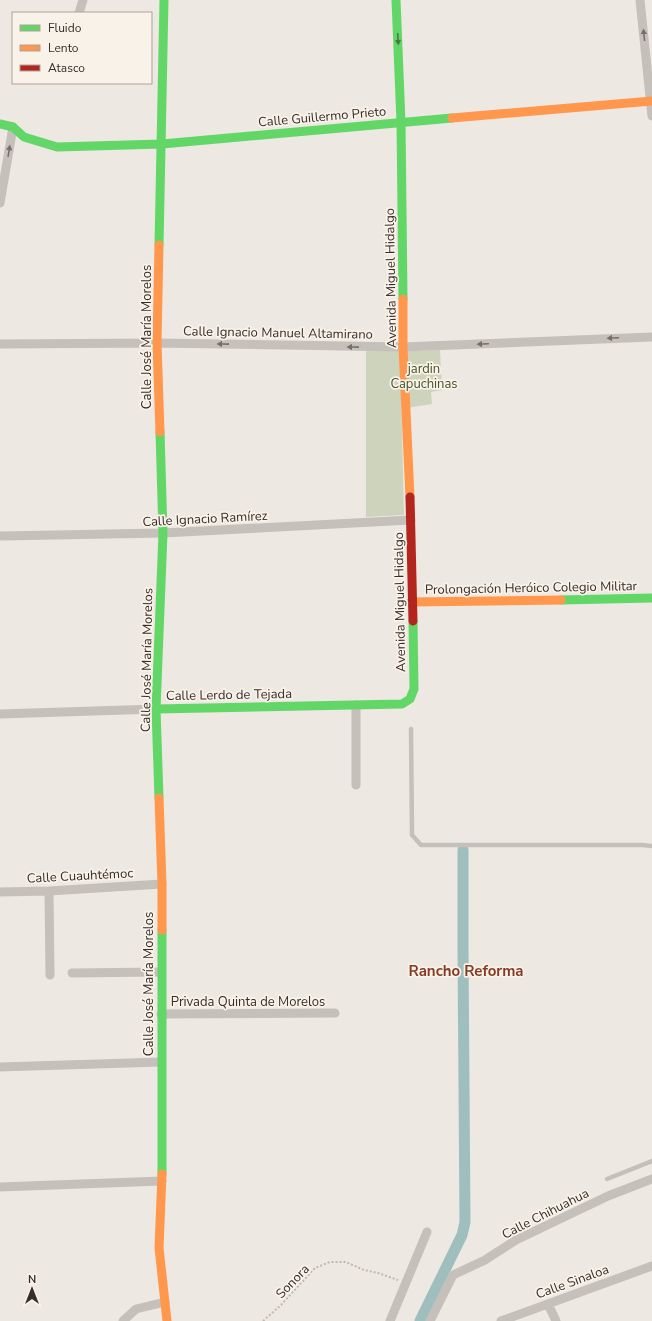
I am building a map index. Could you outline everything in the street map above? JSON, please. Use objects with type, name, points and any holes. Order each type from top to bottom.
[{"type":"street","points":[[80,12],[83,0]]},
{"type":"street","name":"Calle José María Morelos","points":[[164,0],[157,343],[163,533],[156,709],[162,884],[162,1181],[159,1248],[167,1321]]},
{"type":"street","name":"Avenida Miguel Hidalgo","points":[[396,0],[401,122],[403,347],[411,520],[411,602],[414,689],[410,699]]},
{"type":"street","points":[[640,0],[652,116]]},
{"type":"street","name":"Calle Guillermo Prieto","points":[[0,124],[12,127],[24,137],[57,147],[162,144],[651,101]]},
{"type":"street","points":[[0,203],[12,127]]},
{"type":"street","name":"Calle Ignacio Manuel Altamirano","points":[[0,344],[157,343],[403,347],[652,337]]},
{"type":"street","name":"Calle Ignacio Ramírez","points":[[0,536],[163,533],[411,520]]},
{"type":"street","name":"Prolongación Heróico Colegio Militar","points":[[411,602],[652,598]]},
{"type":"street","name":"Calle Lerdo de Tejada","points":[[0,714],[402,704],[410,699]]},
{"type":"street","points":[[356,705],[356,785]]},
{"type":"street","name":"Calle Cuauhtémoc","points":[[0,892],[162,884]]},
{"type":"street","points":[[49,890],[50,975]]},
{"type":"street","points":[[72,973],[161,972]]},
{"type":"street","name":"Privada Quinta de Morelos","points":[[161,1014],[335,1013]]},
{"type":"street","points":[[0,1067],[161,1062]]},
{"type":"street","name":"Calle Chihuahua","points":[[430,1321],[453,1275],[486,1260],[523,1236],[608,1196],[652,1179]]},
{"type":"street","points":[[0,1187],[162,1181]]},
{"type":"street","points":[[390,1321],[427,1232]]},
{"type":"street","name":"Calle Sinaloa","points":[[501,1321],[652,1266]]},
{"type":"street","points":[[123,1321],[136,1309],[164,1302]]},
{"type":"street","points":[[548,1304],[556,1321]]},
{"type":"lane","points":[[411,729],[412,834],[422,845],[652,846]]},
{"type":"lane","points":[[607,1179],[652,1161]]},
{"type":"path","name":"Sonora","points":[[263,1321],[281,1305],[315,1268],[330,1262],[346,1262],[364,1270],[378,1273],[406,1283]]},
{"type":"green space","points":[[400,350],[404,515],[366,517],[366,351]]},
{"type":"green space","name":"jardin Capuchinas","points":[[440,350],[442,390],[431,392],[432,404],[406,408],[406,351]]},
{"type":"waterway","points":[[420,1321],[462,1235],[465,1222],[463,850]]},
{"type":"traffic: fast","points":[[159,245],[164,0]]},
{"type":"traffic: fast","points":[[396,0],[401,122],[403,299]]},
{"type":"traffic: fast","points":[[0,124],[13,127],[24,137],[57,147],[162,144],[452,118]]},
{"type":"traffic: fast","points":[[159,798],[156,709],[163,533],[160,432]]},
{"type":"traffic: fast","points":[[561,600],[652,598]]},
{"type":"traffic: fast","points":[[156,709],[402,704],[410,699],[414,689],[413,621]]},
{"type":"traffic: fast","points":[[162,930],[162,1174]]},
{"type":"traffic: slow","points":[[452,118],[652,101]]},
{"type":"traffic: slow","points":[[159,245],[157,343],[160,432]]},
{"type":"traffic: slow","points":[[403,299],[403,347],[410,497]]},
{"type":"traffic: slow","points":[[411,602],[561,600]]},
{"type":"traffic: slow","points":[[159,798],[162,930]]},
{"type":"traffic: slow","points":[[162,1174],[159,1248],[167,1321]]},
{"type":"traffic: jam","points":[[410,497],[413,621]]},
{"type":"district","name":"Rancho Reforma","points":[[466,971]]}]
